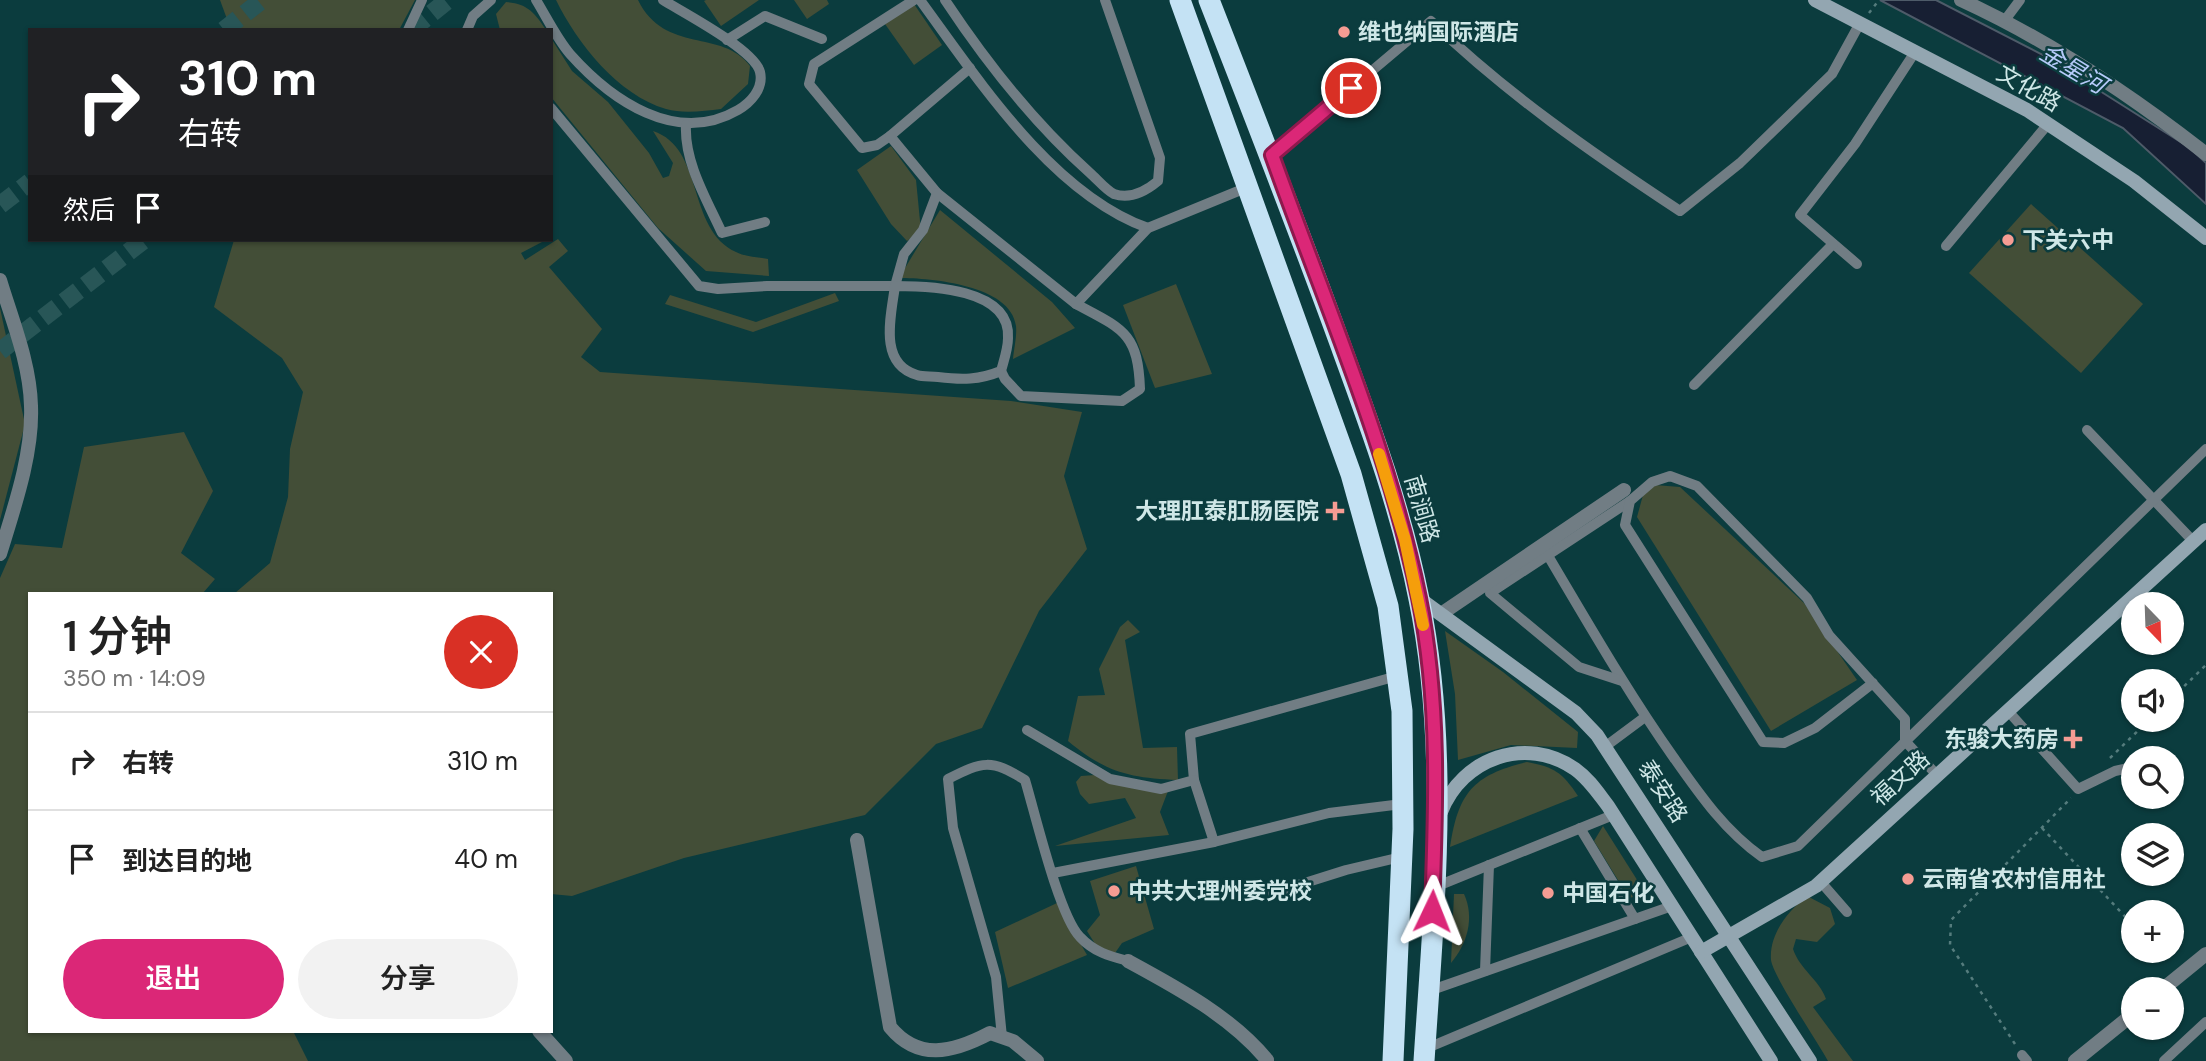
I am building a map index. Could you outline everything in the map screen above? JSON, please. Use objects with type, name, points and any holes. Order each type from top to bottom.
[{"type":"highway","points":[[1180,0],[1351,474],[1388,606],[1402,711],[1402,857],[1393,1061]]},
{"type":"highway","name":"南涧路","points":[[1209,0],[1272,155],[1382,464],[1420,600],[1434,709],[1435,830],[1425,1055]]},
{"type":"main road","name":"文化路","points":[[1815,0],[2048,124],[2134,181],[2206,238]]},
{"type":"main road","name":"福文路","points":[[1701,952],[1821,881],[2206,530]]},
{"type":"main road","name":"泰安路","points":[[1420,600],[1576,713],[1606,746],[1810,1061]]},
{"type":"main road","points":[[1435,830],[1449,794],[1462,777],[1491,759],[1513,754],[1546,756],[1570,765],[1590,782],[1613,815],[1772,1061]]},
{"type":"street","points":[[1961,0],[2005,20],[2101,79],[2206,154]]},
{"type":"street","points":[[0,280],[24,358],[31,405],[28,442],[0,554]]},
{"type":"street","points":[[1441,614],[1627,495]]},
{"type":"street","points":[[857,840],[890,1027],[900,1044],[922,1056],[950,1054],[990,1033],[1013,1041],[1037,1061]]},
{"type":"street","points":[[2178,977],[2206,954]]},
{"type":"street","points":[[1128,961],[1177,987],[1250,1039],[1266,1061]]},
{"type":"street","points":[[2074,1061],[2121,1024]]},
{"type":"street","points":[[541,1033],[566,1061]]},
{"type":"lane","points":[[409,28],[422,0]]},
{"type":"lane","points":[[468,28],[472,16],[491,0]]},
{"type":"lane","points":[[536,0],[568,52],[590,75],[623,102],[664,120],[686,125],[729,115],[750,103],[759,88],[760,72],[751,56],[663,0]]},
{"type":"lane","points":[[914,0],[814,64],[809,84],[862,148],[877,145],[890,136],[970,68]]},
{"type":"lane","points":[[920,0],[970,68],[1048,159],[1093,199],[1131,222],[1148,228]]},
{"type":"lane","points":[[945,0],[978,50],[1064,150],[1113,194],[1130,196],[1147,190],[1158,181],[1160,158],[1105,0]]},
{"type":"lane","points":[[2005,20],[2020,0]]},
{"type":"lane","points":[[727,40],[765,16],[822,39]]},
{"type":"lane","points":[[1272,155],[1431,17],[1466,55],[1548,122],[1680,211],[1740,163],[1832,74],[1860,23]]},
{"type":"lane","points":[[1857,264],[1800,215],[1855,144],[1915,52]]},
{"type":"lane","points":[[553,110],[699,286],[718,289],[767,286],[895,286],[968,293],[986,300],[1003,318],[1009,336],[1001,371],[1021,396],[1122,401],[1140,389],[1139,358],[1132,342],[1112,323],[1076,304],[937,193],[890,136]]},
{"type":"lane","points":[[1946,246],[2048,124]]},
{"type":"lane","points":[[686,125],[685,137],[696,174],[722,233],[765,222]]},
{"type":"lane","points":[[1076,304],[1148,228],[1248,187]]},
{"type":"lane","points":[[937,193],[923,230],[904,254],[895,286],[890,343],[895,363],[918,376],[954,379],[979,379],[1001,371]]},
{"type":"lane","points":[[1694,385],[1833,244]]},
{"type":"lane","points":[[2087,430],[2193,541]]},
{"type":"lane","points":[[1547,554],[1645,717],[1705,801],[1738,840],[1762,857],[1798,846],[2206,449]]},
{"type":"lane","points":[[1622,681],[1579,667],[1490,593],[1627,495],[1670,476],[1697,486],[1807,597],[1829,635],[1905,719],[1905,741],[1937,775]]},
{"type":"lane","points":[[1627,495],[1625,525],[1763,742],[1784,743],[1815,727],[1873,683]]},
{"type":"lane","points":[[1214,842],[1194,780],[1190,734],[1397,676]]},
{"type":"lane","points":[[2008,711],[2078,789],[2121,770]]},
{"type":"lane","points":[[1606,746],[1645,717]]},
{"type":"lane","points":[[1027,730],[1110,779],[1161,789],[1194,780]]},
{"type":"lane","points":[[1002,1037],[996,977],[953,828],[948,779],[980,763],[1003,766],[1026,780],[1053,873],[1078,936],[1099,953],[1128,961]]},
{"type":"lane","points":[[1053,873],[1214,842],[1329,813],[1403,804]]},
{"type":"lane","points":[[1433,888],[1613,815]]},
{"type":"lane","points":[[1580,828],[1635,919]]},
{"type":"lane","points":[[1273,893],[1346,870],[1402,857]]},
{"type":"lane","points":[[1485,971],[1489,865]]},
{"type":"lane","points":[[1821,881],[1847,912]]},
{"type":"lane","points":[[1429,991],[1672,906]]},
{"type":"lane","points":[[1425,1055],[1692,937]]},
{"type":"lane","points":[[2164,1061],[2206,1022]]},
{"type":"path","points":[[2184,686],[2206,665]]},
{"type":"path","points":[[2105,763],[2137,732]]},
{"type":"path","points":[[2025,1058],[1960,963],[1948,936],[1951,920],[2078,789]]},
{"type":"path","points":[[2042,827],[2121,912]]},
{"type":"green space","points":[[220,0],[415,0],[400,28],[230,28]]},
{"type":"green space","points":[[556,0],[638,0],[649,17],[663,28],[678,35],[724,47],[738,55],[750,66],[748,84],[721,109],[679,111],[648,102],[616,80],[587,50]]},
{"type":"green space","points":[[759,0],[721,26],[704,1]]},
{"type":"green space","points":[[794,0],[827,0],[829,4],[807,19]]},
{"type":"green space","points":[[506,2],[520,4],[530,10],[545,28],[500,28],[496,14]]},
{"type":"green space","points":[[914,4],[942,45],[914,65],[885,24]]},
{"type":"green space","points":[[553,41],[572,71],[608,102],[649,153],[663,178],[669,176],[673,163],[653,131],[669,140],[681,154],[709,226],[720,241],[740,254],[768,259],[769,276],[706,271],[658,228],[553,99]]},
{"type":"green space","points":[[891,146],[916,180],[921,231],[907,241],[891,224],[857,170]]},
{"type":"green space","points":[[2031,204],[2143,304],[2081,373],[1969,273]]},
{"type":"green space","points":[[940,210],[1052,302],[1075,328],[1013,359],[1016,326],[1011,312],[1000,301],[985,293],[949,282],[899,278]]},
{"type":"green space","points":[[558,239],[568,251],[549,267],[602,329],[581,357],[600,372],[1011,401],[1082,412],[1064,476],[1087,549],[1039,611],[982,728],[936,744],[865,815],[684,858],[572,896],[553,894],[553,592],[236,592],[270,563],[288,497],[290,449],[303,392],[282,358],[214,307],[233,242],[542,242],[521,253],[525,260]]},
{"type":"green space","points":[[1176,284],[1212,374],[1155,388],[1123,305]]},
{"type":"green space","points":[[835,293],[839,301],[753,332],[665,304],[670,295],[756,322]]},
{"type":"green space","points":[[0,308],[25,424],[0,520]]},
{"type":"green space","points":[[184,432],[213,491],[181,553],[215,579],[204,592],[28,592],[28,1033],[294,1033],[308,1061],[0,1061],[0,578],[15,544],[62,548],[84,447]]},
{"type":"green space","points":[[1655,485],[1680,487],[1804,603],[1857,680],[1771,731],[1637,517],[1643,495]]},
{"type":"green space","points":[[1128,620],[1140,632],[1125,640],[1143,748],[1177,747],[1178,780],[1131,775],[1119,771],[1094,760],[1068,741],[1078,696],[1105,695],[1099,669],[1120,627]]},
{"type":"green space","points":[[1445,631],[1503,672],[1578,732],[1577,748],[1511,745],[1458,760],[1455,694]]},
{"type":"green space","points":[[1527,762],[1557,772],[1578,796],[1450,847],[1458,813],[1471,789],[1493,773]]},
{"type":"green space","points":[[1095,775],[1164,793],[1168,791],[1160,812],[1169,835],[1055,846],[1136,818],[1125,798],[1089,804],[1080,794],[1076,782],[1081,776]]},
{"type":"green space","points":[[1603,826],[1646,894],[1629,898],[1594,841]]},
{"type":"green space","points":[[1136,866],[1154,929],[1122,943],[1115,953],[1097,947],[1087,931],[1100,915],[1090,881]]},
{"type":"green space","points":[[1454,894],[1464,894],[1469,921],[1465,939],[1451,963]]},
{"type":"green space","points":[[1807,896],[1830,908],[1835,924],[1817,942],[1796,939],[1793,949],[1826,999],[1813,1007],[1853,1061],[1828,1061],[1787,994],[1771,960],[1773,941],[1781,924]]},
{"type":"green space","points":[[1057,903],[1087,955],[1008,988],[995,932]]},
{"type":"water","points":[[1880,0],[1936,0],[2043,55],[2190,148],[2206,163],[2206,204],[2123,128]]},
{"type":"tunnel","points":[[227,28],[262,0]]},
{"type":"tunnel","points":[[413,28],[448,0]]},
{"type":"tunnel","points":[[0,205],[28,184]]},
{"type":"tunnel","points":[[0,351],[141,242]]},
{"type":"slow traffic","points":[[1379,454],[1405,540],[1420,600],[1423,625]]},
{"type":"place","name":"维也纳国际酒店","points":[[1344,32]]},
{"type":"place","name":"下关六中","points":[[2008,240]]},
{"type":"place","name":"大理肛泰肛肠医院","points":[[1335,511]]},
{"type":"place","name":"东骏大药房","points":[[2073,739]]},
{"type":"place","name":"云南省农村信用社","points":[[1908,879]]},
{"type":"place","name":"中共大理州委党校","points":[[1114,891]]},
{"type":"place","name":"中国石化","points":[[1548,893]]},
{"type":"route","points":[[1351,88],[1272,155],[1382,464],[1420,600],[1434,709],[1435,830],[1432,911]]},
{"type":"water label","name":"金星河","points":[[2073,69]]}]
